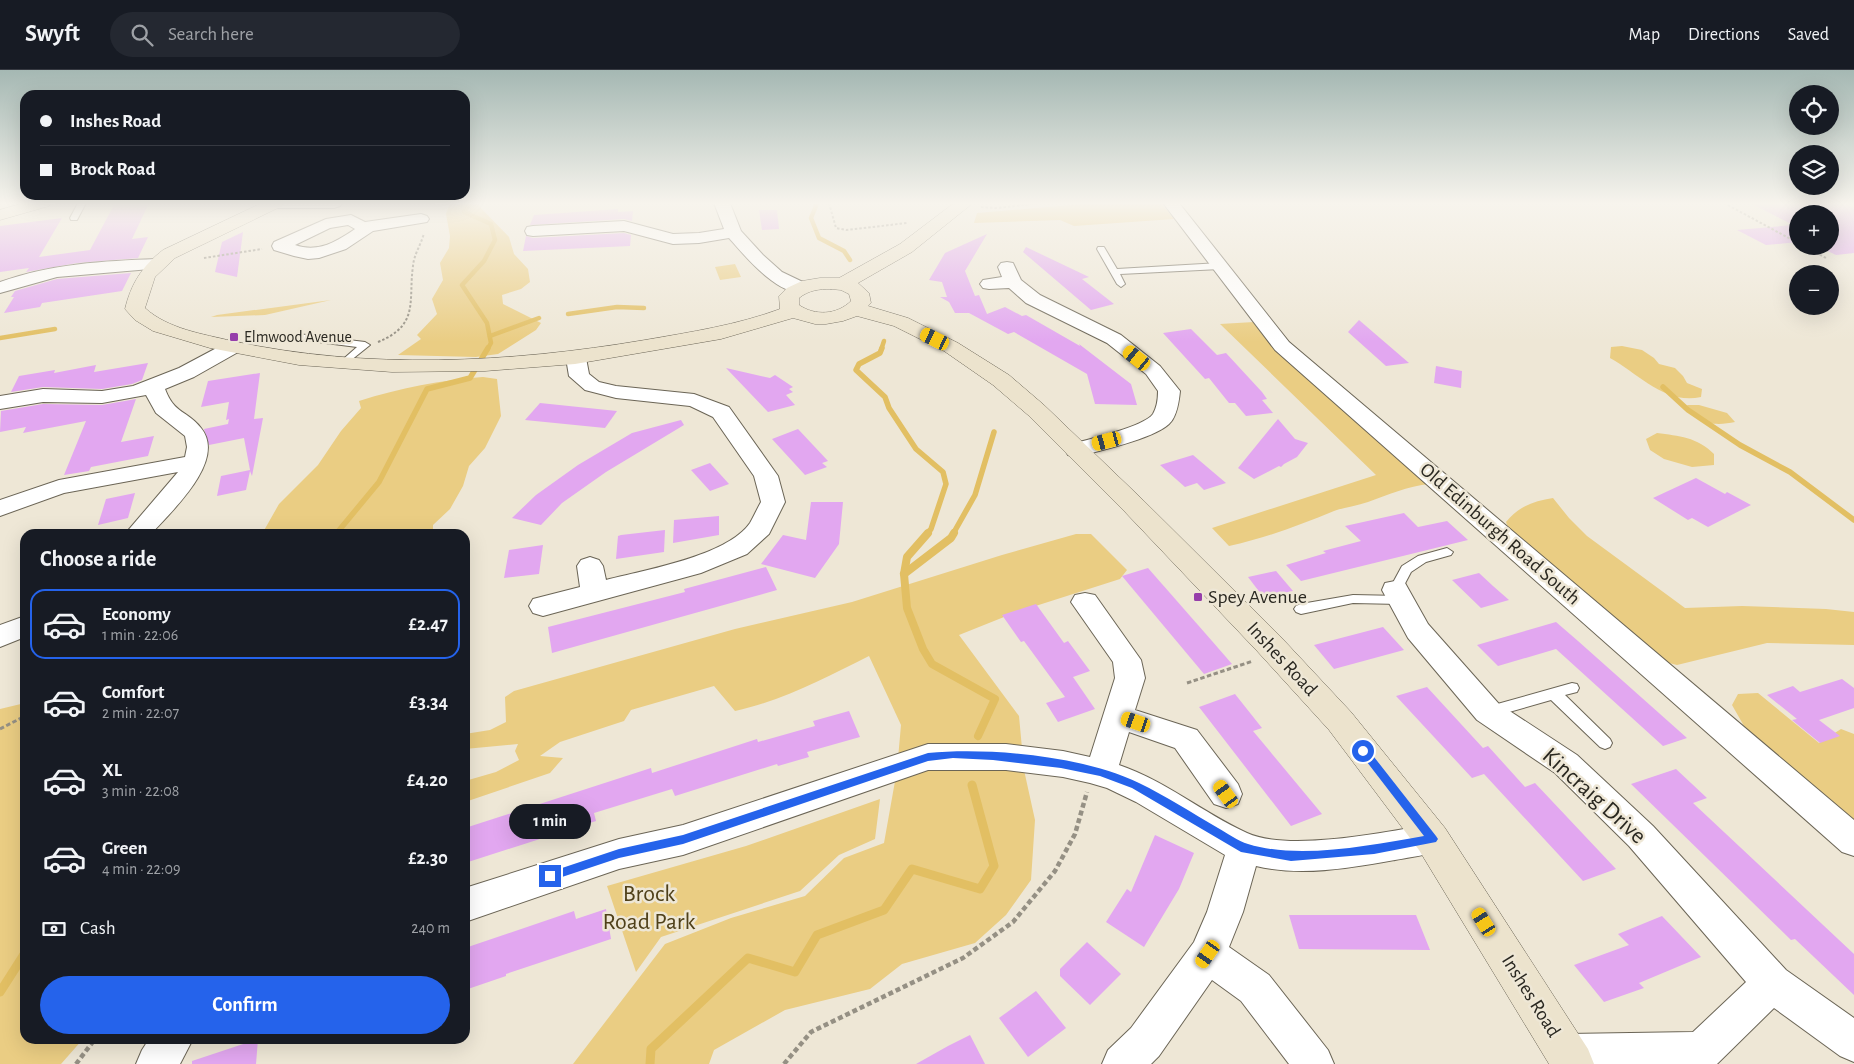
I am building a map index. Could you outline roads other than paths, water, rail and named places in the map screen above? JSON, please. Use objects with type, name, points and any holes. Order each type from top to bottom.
[{"type":"street","points":[[177,249],[156,264],[143,280],[135,309],[144,319],[177,333],[233,347],[272,354],[345,362],[474,365],[576,358],[696,338],[769,321],[793,311]]},
{"type":"street","points":[[293,249],[311,254],[329,249]]},
{"type":"street","points":[[750,249],[776,276],[801,288]]},
{"type":"street","points":[[842,284],[902,249]]},
{"type":"street","name":"Old Edinburgh Road South","points":[[1207,249],[1282,346],[1854,841]]},
{"type":"street","points":[[1,287],[50,273],[83,267],[156,264]]},
{"type":"street","points":[[989,284],[1010,274],[1033,299],[1114,339],[1153,370],[1168,391],[1168,404],[1161,420],[1138,432],[1076,450]]},
{"type":"street","points":[[820,283],[842,284],[852,287],[859,292],[862,297],[861,303],[848,314],[825,318],[802,315],[793,311],[787,302],[789,296],[801,288],[820,283]]},
{"type":"street","name":"Inshes Road","points":[[856,309],[901,322],[952,347],[1000,380],[1036,410],[1141,513],[1334,714],[1432,839],[1570,1059]]},
{"type":"street","points":[[0,403],[34,396],[57,394],[101,397],[132,393],[154,387],[197,369],[233,347]]},
{"type":"street","points":[[543,606],[692,567],[738,548],[760,528],[773,502],[766,476],[721,412],[694,400],[616,392],[592,386],[579,376],[576,358]]},
{"type":"street","points":[[141,529],[182,483],[194,462],[200,446],[196,435],[163,408],[154,387]]},
{"type":"street","points":[[0,508],[59,487],[194,462]]},
{"type":"street","points":[[590,566],[595,593]]},
{"type":"street","name":"Kincraig Drive","points":[[1398,595],[1418,632],[1488,712],[1572,770],[1641,836],[1772,984],[1854,1042]]},
{"type":"street","points":[[1085,602],[1127,660],[1130,678],[1119,716],[1095,780]]},
{"type":"street","points":[[0,637],[20,628]]},
{"type":"street","points":[[1119,716],[1186,739],[1226,794]]},
{"type":"street","points":[[470,903],[619,854],[683,840],[928,757],[953,754],[993,756],[1061,764],[1095,780],[1136,785],[1244,848],[1291,857],[1374,849],[1432,839]]},
{"type":"street","points":[[1122,1064],[1145,1042],[1208,954],[1225,912],[1244,848]]},
{"type":"street","points":[[1208,954],[1255,988],[1314,1064]]},
{"type":"street","points":[[1570,1059],[1701,1052],[1772,984]]},
{"type":"street","points":[[156,1064],[170,1044]]},
{"type":"lane","points":[[1101,249],[1120,284]]},
{"type":"lane","points":[[1115,272],[1220,266]]},
{"type":"lane","points":[[298,337],[365,345],[345,362]]},
{"type":"lane","points":[[1301,609],[1353,599],[1398,595],[1406,569],[1422,559],[1447,552]]},
{"type":"lane","points":[[1488,712],[1572,688]]},
{"type":"lane","points":[[1553,693],[1605,743]]},
{"type":"waterway","points":[[487,350],[491,343],[487,323],[462,285],[484,261],[490,249]]},
{"type":"waterway","points":[[841,249],[850,260]]},
{"type":"waterway","points":[[568,314],[617,307],[644,308]]},
{"type":"waterway","points":[[490,336],[539,318]]},
{"type":"waterway","points":[[0,338],[55,329]]},
{"type":"waterway","points":[[881,350],[884,341]]},
{"type":"waterway","points":[[340,529],[379,482],[427,389],[470,378],[488,348]]},
{"type":"waterway","points":[[882,348],[880,353],[859,364],[856,370],[885,397],[889,408],[916,449],[943,472],[946,484],[931,529],[927,534]]},
{"type":"waterway","points":[[1663,387],[1688,410],[1740,445],[1790,472],[1854,520]]},
{"type":"waterway","points":[[953,534],[975,495],[994,432]]},
{"type":"waterway","points":[[904,574],[907,557],[928,533]]},
{"type":"waterway","points":[[904,574],[951,538],[954,533]]},
{"type":"waterway","points":[[904,574],[907,608],[923,649],[932,664],[995,699],[978,736]]},
{"type":"waterway","points":[[650,1064],[651,1049],[748,958],[795,972],[817,935],[884,910],[912,869],[980,889],[994,866],[972,785]]},
{"type":"waterway","points":[[0,992],[20,961]]},
{"type":"place","name":"Elmwood Avenue","points":[[234,337]]},
{"type":"place","name":"Spey Avenue","points":[[1198,597]]},
{"type":"park label","name":"Brock Road Park","points":[[649,908]]}]
